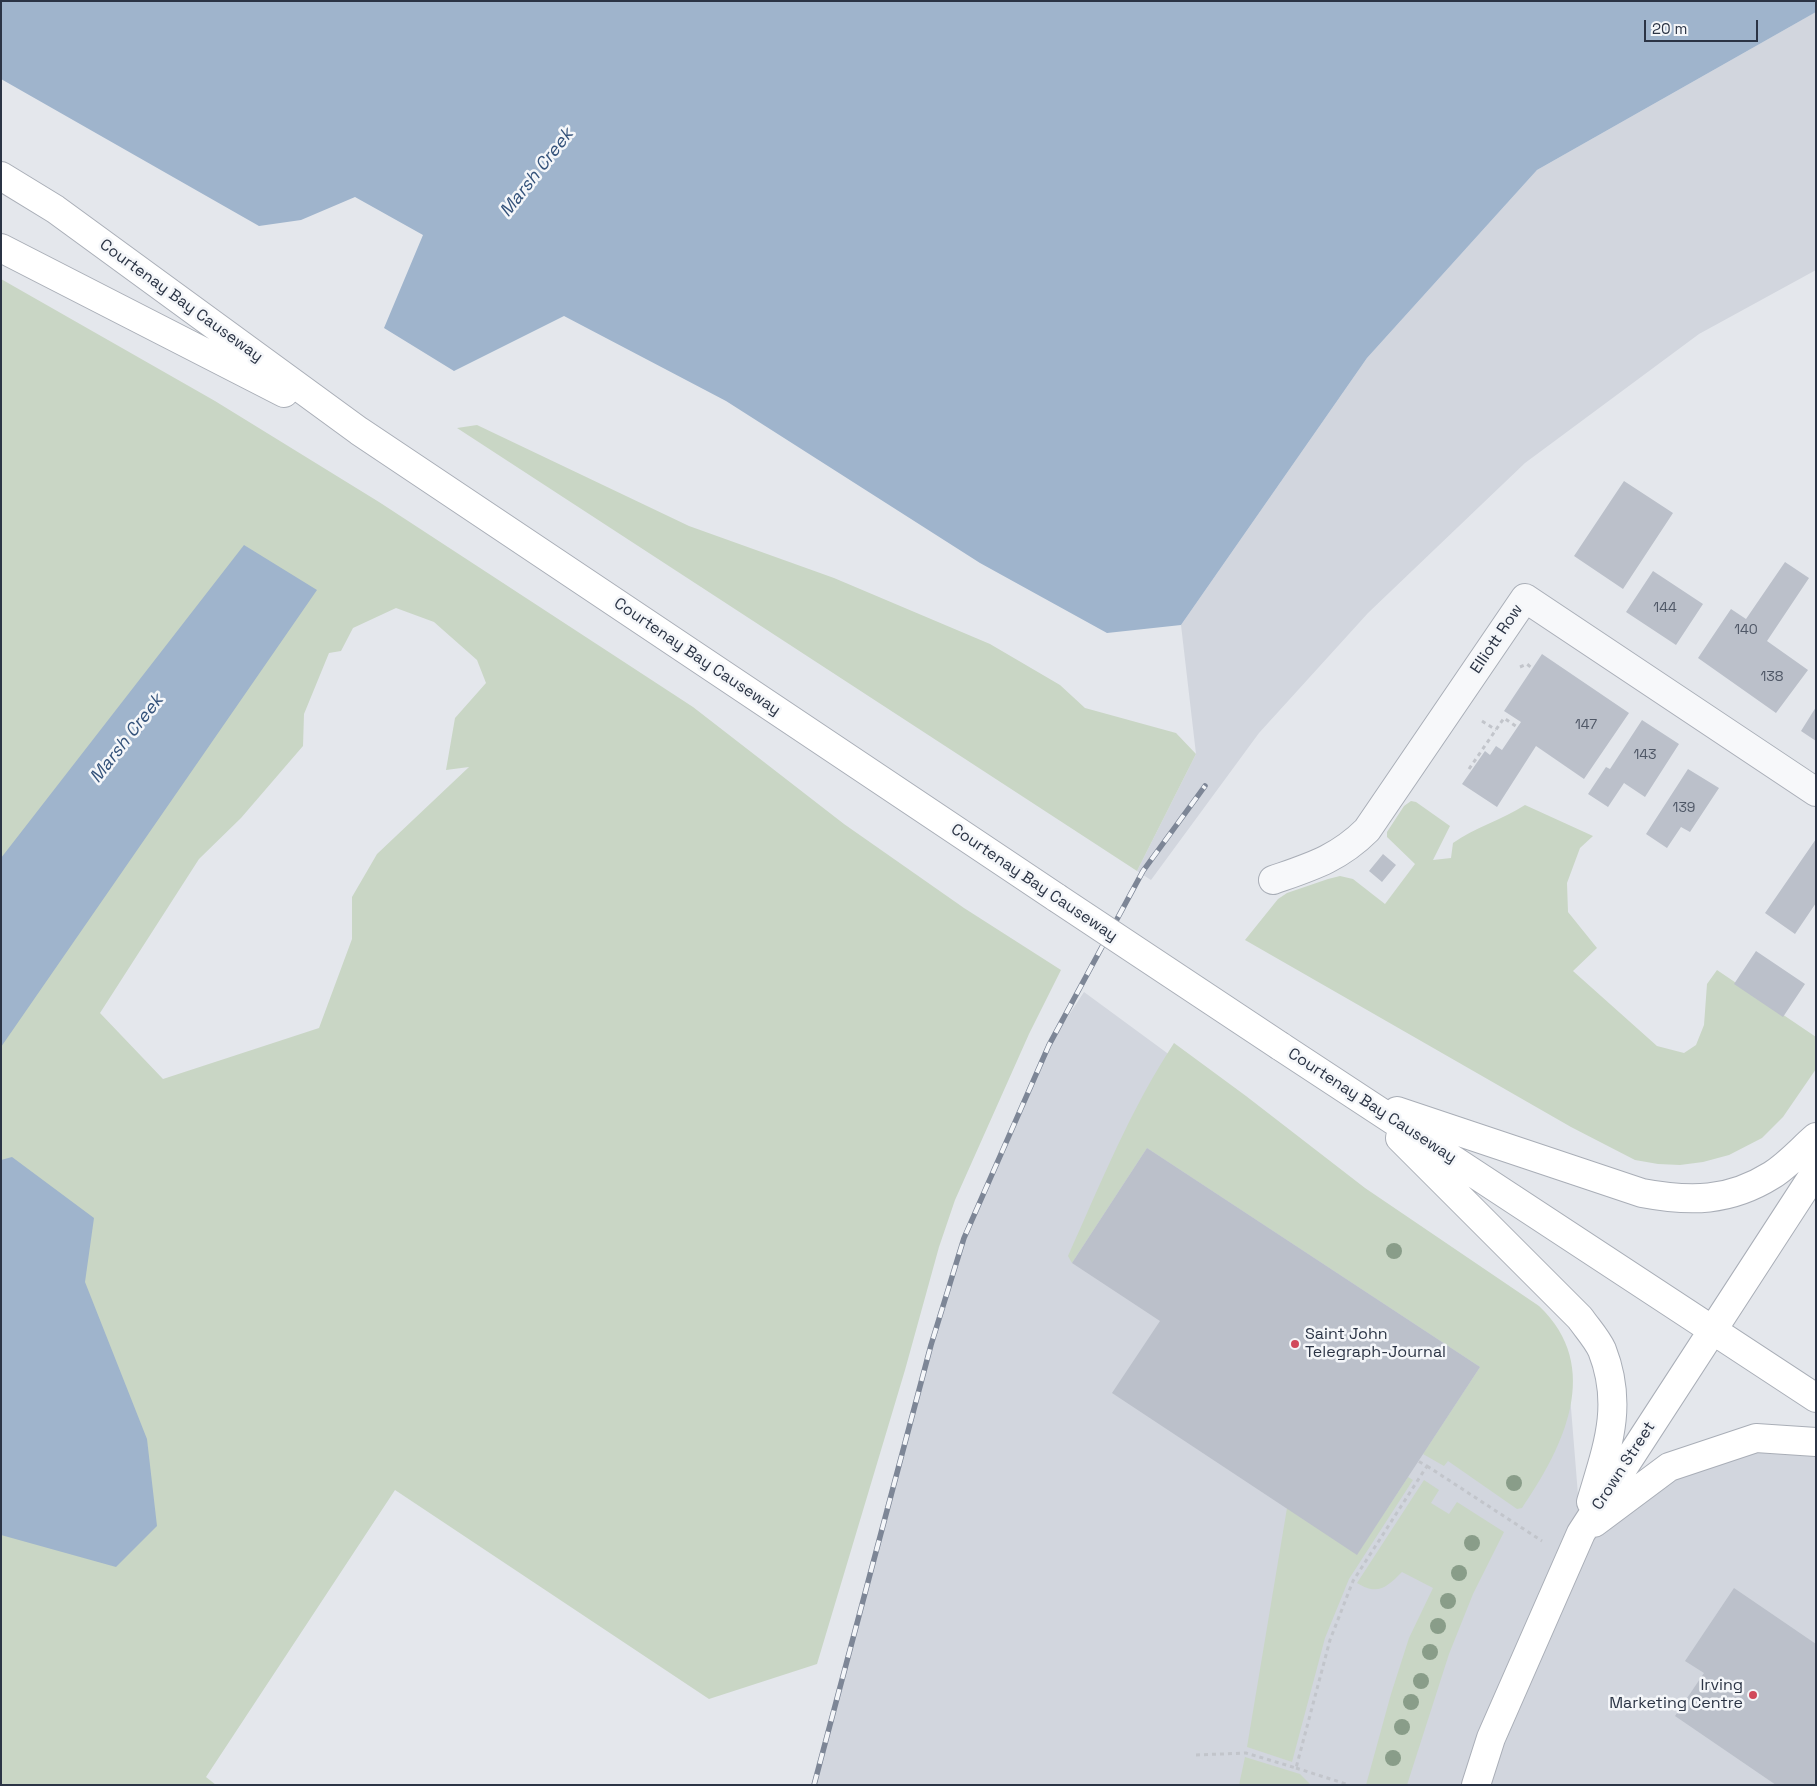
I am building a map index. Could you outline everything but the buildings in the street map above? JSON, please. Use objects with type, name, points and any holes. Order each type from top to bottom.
[{"type":"main road","name":"Courtenay Bay Causeway","points":[[1,176],[55,209],[359,431],[1057,898],[1816,1398]]},
{"type":"main road","name":"Courtenay Bay Causeway","points":[[1,248],[359,431]]},
{"type":"main road","points":[[1360,1098],[1642,1193],[1676,1200],[1712,1198],[1739,1192],[1773,1174],[1816,1137]]},
{"type":"main road","points":[[1360,1098],[1580,1318],[1601,1349],[1611,1384],[1614,1417],[1581,1533]]},
{"type":"main road","name":"Crown Street","points":[[1476,1785],[1491,1738],[1581,1533],[1816,1170]]},
{"type":"main road","points":[[1581,1533],[1670,1467],[1756,1438],[1816,1442]]},
{"type":"street","name":"Elliott Row","points":[[1273,880],[1333,858],[1352,845],[1367,830],[1525,598],[1816,792]]},
{"type":"path","points":[[1478,718],[1496,730]]},
{"type":"path","points":[[1469,769],[1504,718],[1518,727]]},
{"type":"path","points":[[1418,1461],[1570,1559]]},
{"type":"path","points":[[1296,1768],[1330,1640],[1353,1581],[1427,1466]]},
{"type":"path","points":[[1196,1755],[1246,1753],[1346,1784]]},
{"type":"shaded area","points":[[1816,12],[1816,270],[1699,334],[1525,463],[1368,613],[1259,733],[1151,880],[1137,871],[1196,754],[1181,625],[1367,358],[1537,170]]},
{"type":"shaded area","points":[[1084,992],[1566,1346],[1581,1532],[1669,1467],[1756,1438],[1816,1442],[1816,1785],[814,1785],[931,1345],[964,1238],[1049,1045]]},
{"type":"green space","points":[[1,279],[215,401],[379,502],[693,707],[844,824],[964,908],[1061,970],[1029,1034],[955,1200],[939,1247],[905,1370],[817,1664],[709,1699],[395,1490],[206,1777],[216,1785],[1,1785]],"holes":[[[396,608],[434,622],[477,660],[486,683],[455,718],[446,770],[469,767],[377,854],[352,897],[352,939],[319,1028],[163,1079],[100,1013],[199,859],[241,818],[303,746],[304,714],[329,653],[341,651],[353,628]]]},
{"type":"green space","points":[[477,425],[689,526],[834,578],[990,644],[1060,685],[1085,708],[1176,733],[1196,754],[1137,871],[457,428]]},
{"type":"green space","points":[[1411,801],[1416,802],[1450,826],[1433,860],[1451,858],[1453,843],[1470,832],[1525,805],[1593,836],[1580,848],[1567,883],[1568,912],[1597,948],[1573,971],[1657,1046],[1684,1053],[1696,1045],[1704,1025],[1707,984],[1717,970],[1816,1037],[1816,1069],[1783,1117],[1762,1138],[1729,1155],[1703,1162],[1680,1165],[1635,1160],[1571,1127],[1245,940],[1278,899],[1287,893],[1328,879],[1340,876],[1353,879],[1385,904],[1415,864],[1387,837],[1387,832],[1404,806]]},
{"type":"green space","points":[[1174,1043],[1365,1188],[1539,1306],[1559,1330],[1570,1355],[1573,1381],[1570,1407],[1563,1434],[1551,1460],[1522,1508],[1517,1509],[1448,1461],[1444,1466],[1423,1454],[1480,1367],[1147,1148],[1072,1263],[1068,1256],[1117,1147],[1158,1068]]},
{"type":"green space","points":[[1408,1477],[1413,1480],[1349,1579],[1325,1638],[1292,1762],[1247,1747],[1287,1508],[1357,1554]]},
{"type":"green space","points":[[1424,1480],[1439,1490],[1431,1503],[1449,1514],[1457,1502],[1504,1532],[1473,1594],[1449,1654],[1407,1785],[1366,1785],[1391,1694],[1409,1638],[1433,1588],[1402,1572],[1387,1586],[1382,1588],[1371,1589],[1357,1583]]},
{"type":"green space","points":[[1245,1757],[1300,1774],[1311,1785],[1239,1785]]},
{"type":"water","name":"Marsh Creek","points":[[1,1],[1816,1],[1816,12],[1537,170],[1367,358],[1181,625],[1107,633],[980,563],[726,401],[564,316],[454,371],[384,328],[423,235],[355,197],[301,220],[259,226],[1,79]]},
{"type":"water","name":"Marsh Creek","points":[[244,545],[317,590],[1,1047],[1,858]]},
{"type":"water","points":[[12,1157],[94,1218],[85,1282],[147,1439],[157,1526],[116,1567],[1,1535],[1,1160]]},
{"type":"railway","points":[[814,1785],[931,1345],[964,1238],[1049,1045],[1143,871],[1205,786]]},
{"type":"place","name":"Saint John Telegraph-Journal","points":[[1295,1344]]},
{"type":"place","name":"Irving Marketing Centre","points":[[1753,1695]]}]
